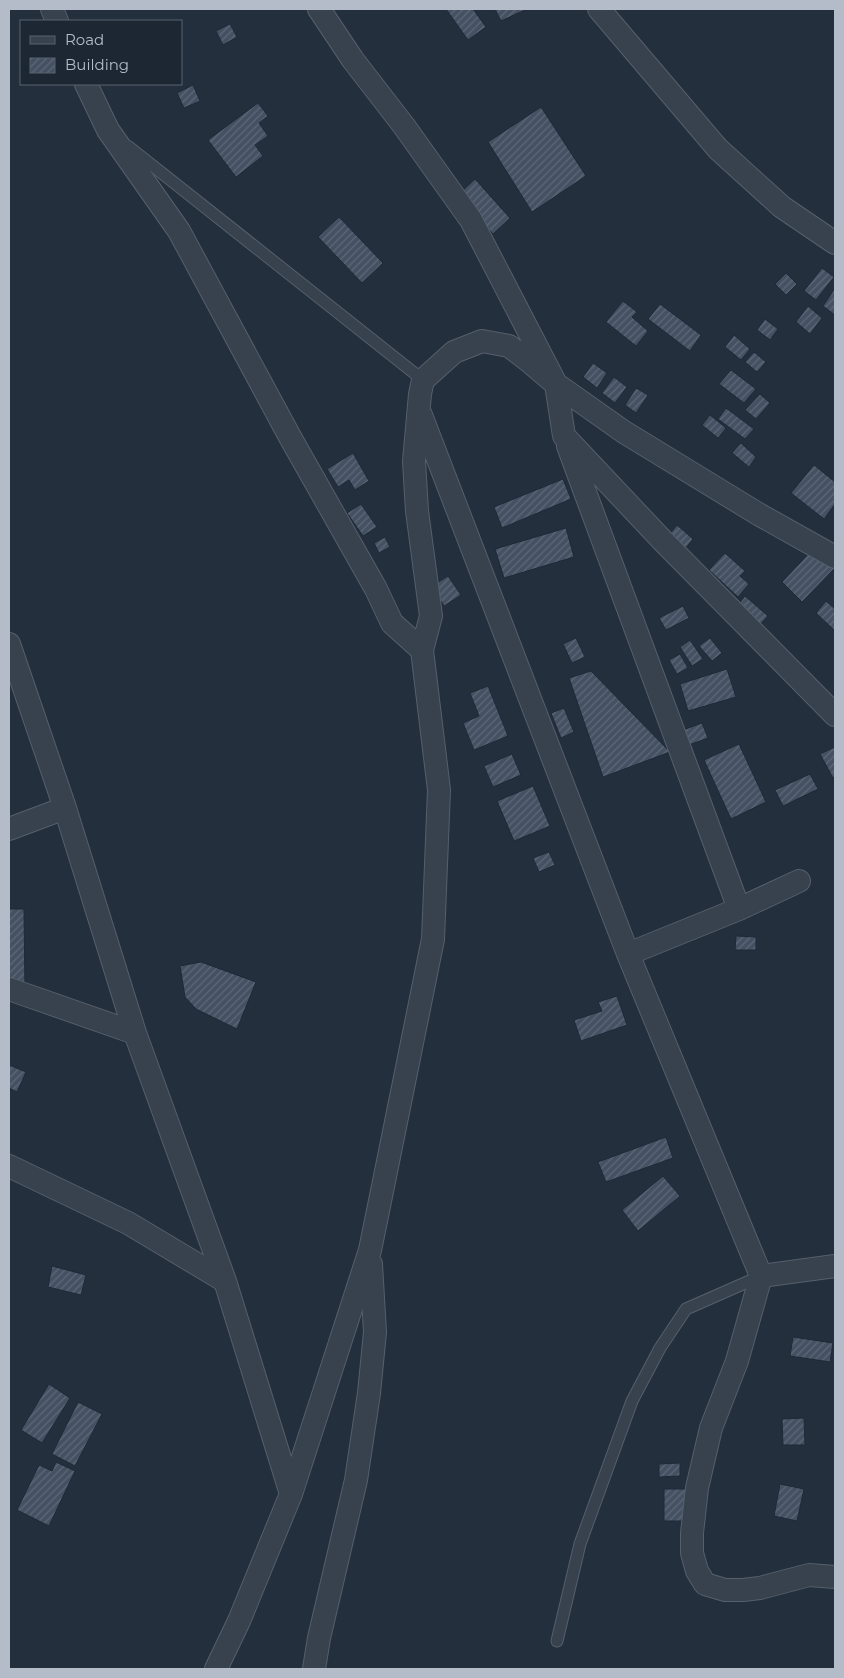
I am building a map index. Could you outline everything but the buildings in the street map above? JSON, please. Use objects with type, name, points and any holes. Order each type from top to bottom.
[{"type":"street","points":[[319,9],[353,60],[404,126],[472,220],[556,384],[564,436],[739,909]]},
{"type":"street","points":[[599,9],[718,149],[782,207],[835,243]]},
{"type":"street","points":[[86,85],[108,130],[179,231],[290,437],[376,589],[392,623],[422,650]]},
{"type":"street","points":[[216,1669],[239,1621],[291,1494],[370,1250],[433,939],[440,790],[422,650],[431,616],[417,511],[414,461],[423,380],[454,352],[482,341],[508,346],[556,384],[624,432],[760,515],[835,557]]},
{"type":"street","points":[[419,409],[628,954],[761,1276],[737,1361],[711,1428],[697,1488],[692,1533],[692,1553],[697,1572],[705,1584],[725,1590],[760,1588],[809,1574],[835,1577]]},
{"type":"street","points":[[564,436],[662,540],[835,715]]},
{"type":"street","points":[[9,644],[65,808],[135,1033],[225,1281],[291,1494]]},
{"type":"street","points":[[9,829],[65,808]]},
{"type":"street","points":[[628,954],[739,909],[799,880]]},
{"type":"street","points":[[9,990],[135,1033]]},
{"type":"street","points":[[9,1166],[128,1223],[225,1281]]},
{"type":"street","points":[[314,1669],[319,1638],[356,1480],[369,1393],[375,1332],[370,1250]]},
{"type":"street","points":[[761,1276],[835,1266]]},
{"type":"lane","points":[[108,130],[423,380]]},
{"type":"lane","points":[[558,1641],[580,1544],[632,1401],[660,1348],[686,1309],[761,1276]]}]
